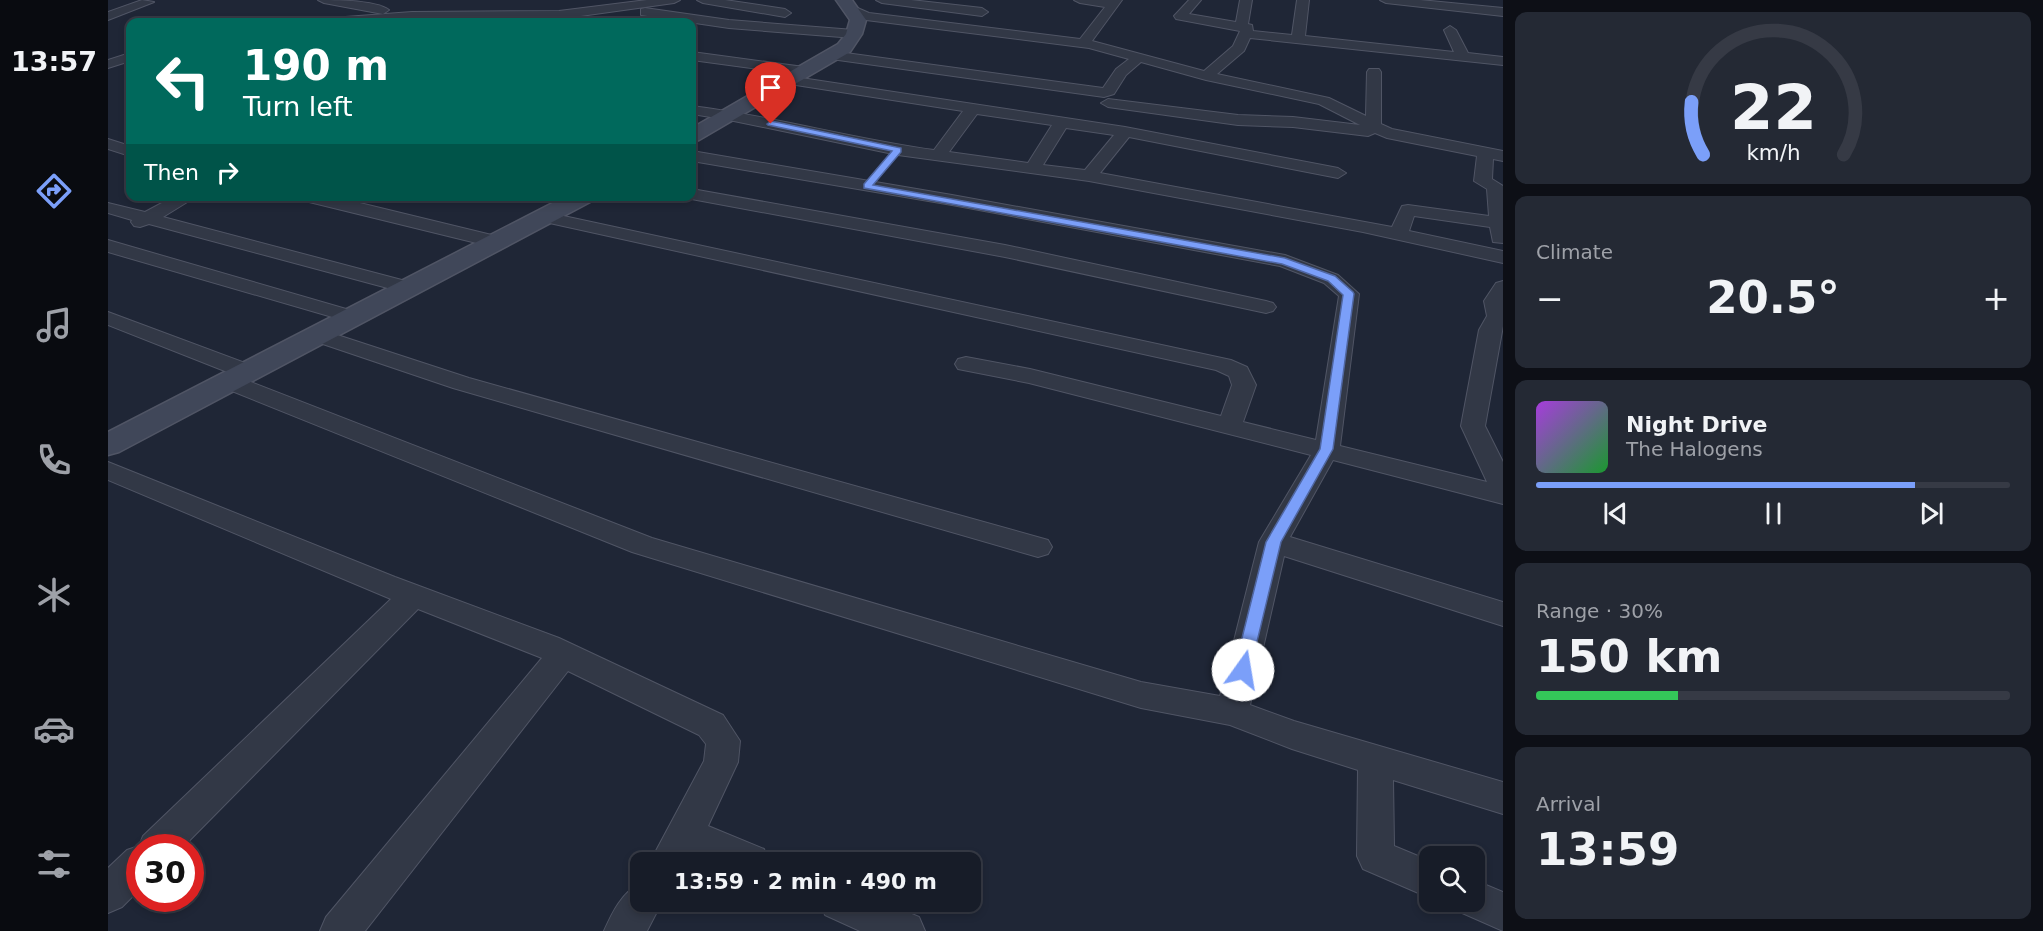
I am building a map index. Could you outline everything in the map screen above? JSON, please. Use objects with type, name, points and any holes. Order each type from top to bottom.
[{"type":"main road","points":[[696,134],[844,48],[849,16]]},
{"type":"main road","points":[[108,446],[575,201]]},
{"type":"street","points":[[324,0],[359,2],[412,16]]},
{"type":"street","points":[[542,18],[674,0]]},
{"type":"street","points":[[703,0],[795,14]]},
{"type":"street","points":[[882,0],[982,12]]},
{"type":"street","points":[[1080,0],[1114,2]]},
{"type":"street","points":[[1195,0],[1180,16],[1243,31],[1298,39],[1381,42],[1410,51],[1503,61]]},
{"type":"street","points":[[1206,76],[1239,48],[1246,0]]},
{"type":"street","points":[[1298,39],[1304,0]]},
{"type":"street","points":[[1389,13],[1385,0],[1503,12]]},
{"type":"street","points":[[108,16],[148,2]]},
{"type":"street","points":[[1084,43],[1114,2]]},
{"type":"street","points":[[621,9],[686,18]]},
{"type":"street","points":[[385,18],[412,16],[468,18]]},
{"type":"street","points":[[696,19],[729,24],[866,16],[1084,43],[1140,56],[1206,76],[1324,101],[1380,129]]},
{"type":"street","points":[[1450,30],[1463,56]]},
{"type":"street","points":[[108,50],[126,55]]},
{"type":"street","points":[[1410,51],[1418,67]]},
{"type":"street","points":[[831,55],[1238,120],[1380,129],[1503,156]]},
{"type":"street","points":[[1097,128],[1108,91],[1121,72],[1140,56]]},
{"type":"street","points":[[696,57],[804,71]]},
{"type":"street","points":[[108,66],[126,58]]},
{"type":"street","points":[[108,66],[126,73]]},
{"type":"street","points":[[1374,72],[1380,129]]},
{"type":"street","points":[[788,81],[1060,124],[1125,132],[1338,173]]},
{"type":"street","points":[[939,155],[972,110]]},
{"type":"street","points":[[696,111],[729,115],[898,150],[1089,176],[1398,234],[1502,256],[1495,187],[1483,181],[1485,153]]},
{"type":"street","points":[[1033,168],[1060,124]]},
{"type":"street","points":[[1089,176],[1125,132]]},
{"type":"street","points":[[108,144],[126,151]]},
{"type":"street","points":[[867,186],[898,150]]},
{"type":"street","points":[[696,157],[1285,261],[1331,279],[1349,294],[1327,449],[1273,542],[1232,712]]},
{"type":"street","points":[[696,195],[1005,251],[1266,307]]},
{"type":"street","points":[[114,241],[180,201]]},
{"type":"street","points":[[328,201],[497,242]]},
{"type":"street","points":[[108,208],[410,288]]},
{"type":"street","points":[[1398,234],[1408,210],[1498,223]]},
{"type":"street","points":[[545,217],[1222,365],[1239,372],[1244,385],[1230,425]]},
{"type":"street","points":[[114,241],[353,317]]},
{"type":"street","points":[[1503,287],[1494,301],[1498,316],[1490,330],[1473,426],[1503,488]]},
{"type":"street","points":[[108,318],[239,377],[642,545],[1141,695],[1232,712],[1292,735],[1503,798]]},
{"type":"street","points":[[319,335],[461,383],[1038,547]]},
{"type":"street","points":[[966,364],[1030,376],[1503,495]]},
{"type":"street","points":[[108,470],[413,596],[563,655],[711,725],[723,741],[721,762],[677,848],[698,852]]},
{"type":"street","points":[[1273,542],[1503,614]]},
{"type":"street","points":[[170,834],[413,596]]},
{"type":"street","points":[[340,931],[563,655]]},
{"type":"street","points":[[1375,760],[1376,856],[1419,875]]},
{"type":"street","points":[[108,894],[126,877]]},
{"type":"street","points":[[1485,904],[1503,912]]},
{"type":"street","points":[[624,931],[636,912]]},
{"type":"street","points":[[862,912],[905,931]]},
{"type":"route","points":[[771,124],[898,150],[867,186],[1285,261],[1331,279],[1349,294],[1327,449],[1273,542],[1243,670]]}]
